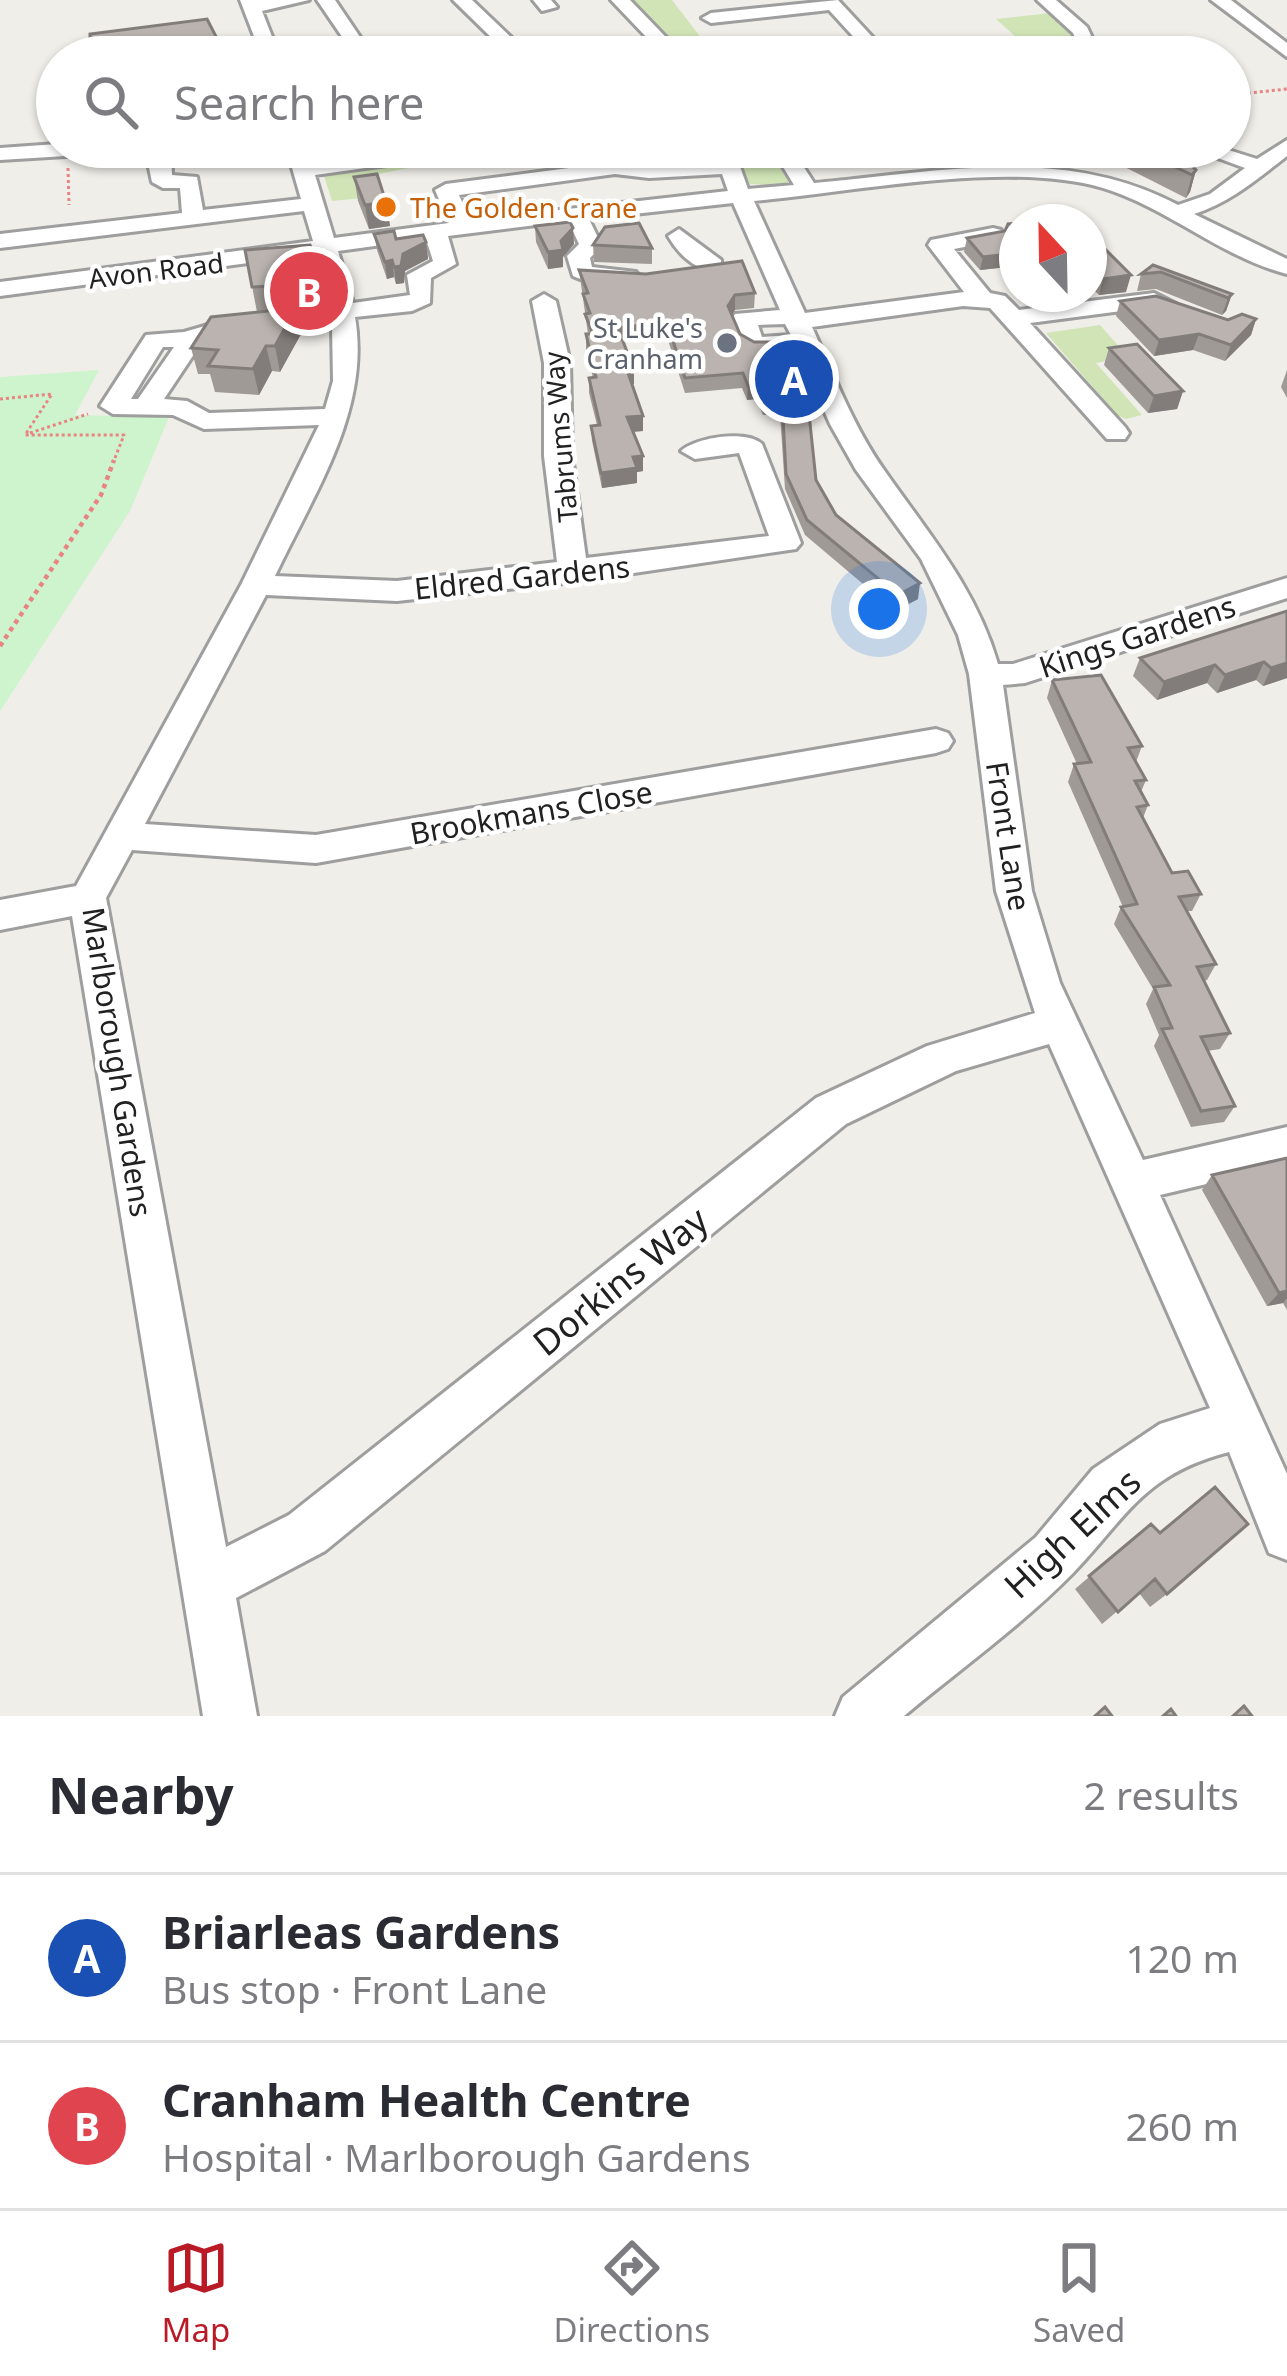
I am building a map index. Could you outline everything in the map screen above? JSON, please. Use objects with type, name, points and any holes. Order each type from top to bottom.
[{"type":"street","points":[[263,36],[251,3],[300,0]]},
{"type":"street","points":[[326,0],[350,36]]},
{"type":"street","points":[[462,0],[500,36]]},
{"type":"street","points":[[620,0],[656,36]]},
{"type":"street","points":[[1046,0],[1083,36]]},
{"type":"street","points":[[1220,0],[1287,52]]},
{"type":"street","points":[[711,17],[831,2],[863,36]]},
{"type":"street","points":[[1177,213],[1218,199],[1287,146]]},
{"type":"street","points":[[0,154],[36,152]]},
{"type":"street","points":[[1251,163],[1263,167]]},
{"type":"street","points":[[159,168],[163,182],[190,181],[194,218]]},
{"type":"street","name":"Marlborough Gardens","points":[[230,1716],[88,898],[256,585],[337,417],[346,381],[343,314],[302,168]]},
{"type":"street","points":[[464,230],[446,190],[615,168],[731,170],[808,190],[1035,173],[1097,179],[1133,190],[1248,254],[1287,266]]},
{"type":"street","points":[[647,168],[649,172]]},
{"type":"street","points":[[794,168],[808,190]]},
{"type":"street","points":[[982,168],[988,176]]},
{"type":"street","name":"Avon Road","points":[[0,289],[577,216],[731,170]]},
{"type":"street","name":"Front Lane","points":[[731,170],[740,263],[798,326],[852,440],[957,594],[986,674],[1014,891],[1024,932],[1059,1025],[1242,1424],[1287,1535]]},
{"type":"street","points":[[0,241],[311,204]]},
{"type":"street","points":[[69,205],[72,280]]},
{"type":"street","points":[[577,216],[591,246],[576,261],[585,274],[645,277]]},
{"type":"street","points":[[113,406],[155,340],[188,339],[229,326],[418,301],[419,274],[445,265],[436,234]]},
{"type":"street","points":[[981,298],[939,245],[944,240],[993,235]]},
{"type":"street","points":[[680,236],[686,249],[740,263]]},
{"type":"street","points":[[677,272],[740,263]]},
{"type":"street","points":[[798,326],[981,298],[997,301],[1116,433]]},
{"type":"street","points":[[1016,318],[1154,300],[1189,313]]},
{"type":"street","name":"Tabrums Way","points":[[544,301],[557,363],[558,457],[573,573]]},
{"type":"street","points":[[146,406],[188,339]]},
{"type":"street","points":[[113,406],[178,407],[204,421],[337,417]]},
{"type":"street","name":"Eldred Gardens","points":[[256,585],[397,591],[573,573],[786,543],[749,444],[695,451]]},
{"type":"street","name":"Kings Gardens","points":[[986,674],[1014,675],[1287,589]]},
{"type":"street","name":"Brookmans Close","points":[[123,836],[316,850],[936,741]]},
{"type":"street","points":[[0,915],[88,898]]},
{"type":"street","name":"Dorkins Way","points":[[206,1585],[307,1533],[831,1111],[873,1088],[1020,1031],[1059,1025]]},
{"type":"street","points":[[1133,1182],[1287,1146]]},
{"type":"street","name":"High Elms","points":[[862,1716],[1054,1555],[1112,1487],[1177,1441],[1242,1424]]},
{"type":"path","points":[[1251,93],[1287,89]]},
{"type":"path","points":[[68,168],[69,205]]},
{"type":"path","points":[[0,399],[52,394],[25,435]]},
{"type":"path","points":[[25,435],[113,406]]},
{"type":"path","points":[[0,646],[101,494],[124,435],[25,435]]},
{"type":"green space","points":[[628,0],[672,0],[700,36],[664,36]]},
{"type":"green space","points":[[1052,13],[1074,36],[1015,36],[996,19]]},
{"type":"green space","points":[[409,168],[368,176],[374,197],[332,201],[323,173]]},
{"type":"green space","points":[[739,168],[785,168],[792,178],[785,186],[750,184]]},
{"type":"green space","points":[[1100,325],[1128,357],[1096,363],[1142,415],[1126,419],[1117,415],[1046,333]]},
{"type":"green space","points":[[99,370],[75,415],[169,417],[130,511],[0,711],[0,377]]},
{"type":"building","points":[[207,19],[216,36],[90,36]]},
{"type":"building","points":[[377,174],[386,202],[365,205],[354,177]]},
{"type":"building","points":[[570,222],[573,228],[561,241],[563,250],[548,252],[535,226]]},
{"type":"building","points":[[639,223],[652,248],[593,245],[605,227]]},
{"type":"building","points":[[394,231],[396,239],[423,235],[426,242],[403,254],[401,266],[394,267],[392,260],[385,262],[374,234]]},
{"type":"building","points":[[999,232],[999,255],[983,257],[967,238]]},
{"type":"building","points":[[310,245],[320,283],[252,287],[245,250]]},
{"type":"building","points":[[1107,251],[1131,275],[1107,278]]},
{"type":"building","points":[[742,261],[755,293],[735,295],[728,306],[740,334],[754,342],[776,342],[809,414],[816,480],[836,515],[920,583],[898,595],[807,520],[786,474],[782,399],[764,401],[757,385],[748,386],[743,373],[685,378],[667,322],[618,328],[634,370],[627,370],[643,416],[627,417],[643,456],[633,457],[637,468],[601,473],[591,426],[600,425],[589,378],[596,377],[586,334],[593,334],[585,314],[590,313],[583,294],[588,293],[579,270],[646,274]]},
{"type":"building","points":[[1153,265],[1232,294],[1228,298],[1161,272],[1141,274]]},
{"type":"building","points":[[1156,296],[1228,320],[1242,314],[1256,319],[1231,345],[1199,334],[1159,340],[1120,301]]},
{"type":"building","points":[[296,308],[275,346],[266,346],[253,369],[208,366],[218,350],[191,348],[211,317]]},
{"type":"building","points":[[1137,344],[1183,391],[1154,396],[1109,348]]},
{"type":"building","points":[[1287,611],[1287,663],[1271,668],[1264,662],[1225,675],[1215,665],[1164,682],[1140,658]]},
{"type":"building","points":[[1101,675],[1142,746],[1128,748],[1146,780],[1135,781],[1148,805],[1137,807],[1172,873],[1188,871],[1201,894],[1179,897],[1216,964],[1197,967],[1230,1033],[1201,1037],[1235,1106],[1201,1111],[1162,1029],[1172,1028],[1154,987],[1170,985],[1121,907],[1137,904],[1074,764],[1091,762],[1052,680]]},
{"type":"building","points":[[1287,1158],[1287,1291],[1279,1293],[1212,1175]]},
{"type":"building","points":[[1215,1487],[1248,1524],[1167,1594],[1155,1579],[1118,1612],[1089,1576],[1151,1524],[1160,1533]]},
{"type":"building","points":[[1244,1706],[1252,1716],[1233,1716]]},
{"type":"place","name":"The Golden Crane","points":[[386,207]]},
{"type":"place","name":"Cranham Health Centre","points":[[309,291]]},
{"type":"place","name":"St Luke's Cranham","points":[[727,343]]},
{"type":"place","name":"Briarleas Gardens","points":[[794,379]]}]
